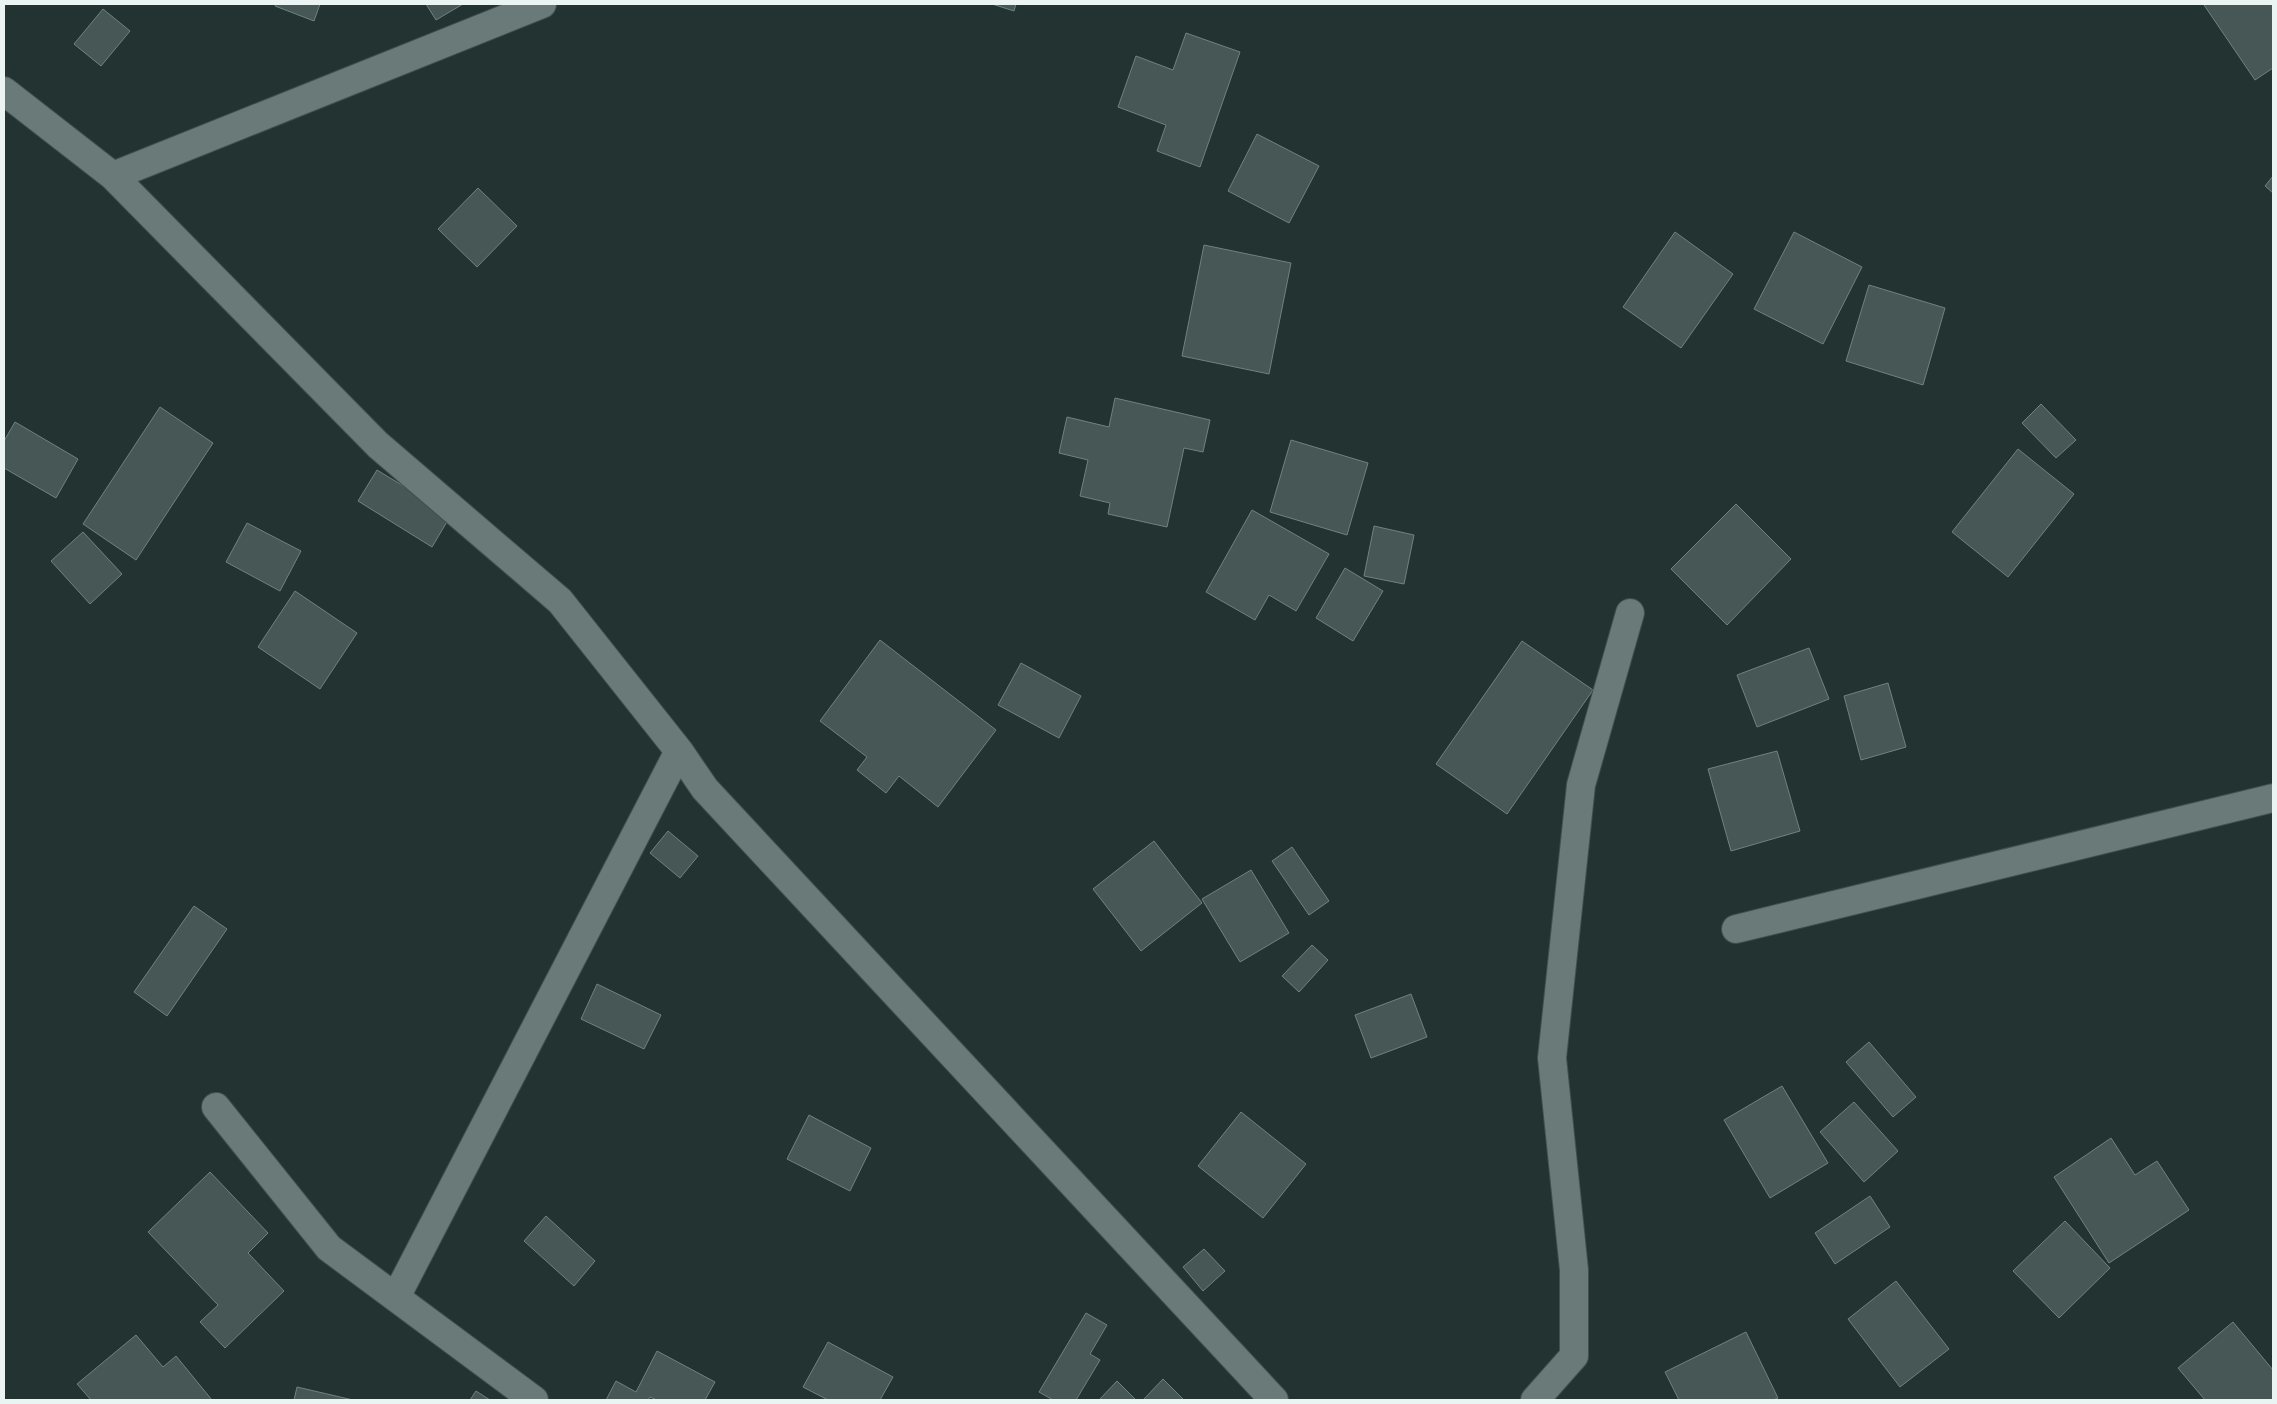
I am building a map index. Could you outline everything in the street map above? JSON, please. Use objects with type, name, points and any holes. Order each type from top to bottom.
[{"type":"street","points":[[112,176],[542,4]]},
{"type":"street","points":[[4,91],[112,176],[378,445],[560,601],[679,751],[705,789],[1274,1400]]},
{"type":"street","points":[[1534,1400],[1574,1356],[1574,1270],[1552,1058],[1581,785],[1630,613]]},
{"type":"street","points":[[396,1297],[679,751]]},
{"type":"street","points":[[1736,929],[2273,798]]},
{"type":"street","points":[[216,1107],[330,1248],[534,1400]]},
{"type":"building","points":[[276,4],[320,4],[314,21],[275,6]]},
{"type":"building","points":[[426,4],[463,4],[436,20]]},
{"type":"building","points":[[992,4],[1016,4],[1014,11]]},
{"type":"building","points":[[2273,4],[2273,68],[2255,80],[2204,5]]},
{"type":"building","points":[[103,9],[130,31],[101,66],[74,44]]},
{"type":"building","points":[[1186,33],[1240,52],[1200,167],[1157,151],[1166,125],[1118,107],[1136,56],[1173,70]]},
{"type":"building","points":[[1257,134],[1319,166],[1289,223],[1228,191]]},
{"type":"building","points":[[2273,176],[2273,193],[2265,186]]},
{"type":"building","points":[[478,188],[517,226],[477,267],[438,229]]},
{"type":"building","points":[[1675,232],[1733,274],[1681,348],[1623,307]]},
{"type":"building","points":[[1794,232],[1862,267],[1823,344],[1754,309]]},
{"type":"building","points":[[1204,245],[1291,263],[1269,374],[1182,356]]},
{"type":"building","points":[[1869,285],[1945,308],[1923,385],[1846,361]]},
{"type":"building","points":[[1115,398],[1210,420],[1203,452],[1184,448],[1167,527],[1108,514],[1110,503],[1080,496],[1088,460],[1059,453],[1067,417],[1109,427]]},
{"type":"building","points":[[2041,404],[2076,440],[2056,458],[2022,423]]},
{"type":"building","points":[[160,407],[213,443],[136,560],[83,524]]},
{"type":"building","points":[[15,422],[78,459],[56,498],[4,468],[4,441]]},
{"type":"building","points":[[1291,440],[1368,463],[1347,535],[1270,512]]},
{"type":"building","points":[[2018,449],[2074,494],[2008,577],[1952,532]]},
{"type":"building","points":[[377,470],[451,515],[432,547],[358,501]]},
{"type":"building","points":[[1736,504],[1791,559],[1727,625],[1671,569]]},
{"type":"building","points":[[1252,510],[1329,554],[1296,611],[1269,595],[1255,620],[1206,592]]},
{"type":"building","points":[[247,523],[301,551],[280,591],[226,562]]},
{"type":"building","points":[[1374,526],[1414,535],[1404,584],[1364,576]]},
{"type":"building","points":[[83,532],[122,574],[90,604],[51,561]]},
{"type":"building","points":[[1345,568],[1383,591],[1353,641],[1316,618]]},
{"type":"building","points":[[295,591],[357,633],[320,689],[258,647]]},
{"type":"building","points":[[880,640],[996,730],[938,807],[899,776],[886,793],[857,770],[867,757],[820,721]]},
{"type":"building","points":[[1522,641],[1593,690],[1507,814],[1436,764]]},
{"type":"building","points":[[1809,648],[1829,699],[1757,727],[1737,675]]},
{"type":"building","points":[[1021,663],[1081,696],[1059,738],[998,705]]},
{"type":"building","points":[[1888,683],[1906,747],[1861,760],[1844,696]]},
{"type":"building","points":[[1777,751],[1800,831],[1731,851],[1708,769]]},
{"type":"building","points":[[668,831],[698,856],[680,878],[650,853]]},
{"type":"building","points":[[1154,841],[1202,903],[1141,951],[1093,889]]},
{"type":"building","points":[[1292,847],[1329,901],[1309,915],[1272,861]]},
{"type":"building","points":[[1251,870],[1289,933],[1240,962],[1202,899]]},
{"type":"building","points":[[194,906],[227,929],[167,1016],[134,992]]},
{"type":"building","points":[[1312,945],[1328,960],[1299,992],[1282,976]]},
{"type":"building","points":[[597,984],[661,1015],[644,1049],[581,1019]]},
{"type":"building","points":[[1411,994],[1427,1037],[1371,1058],[1355,1015]]},
{"type":"building","points":[[1869,1042],[1916,1097],[1893,1117],[1846,1062]]},
{"type":"building","points":[[1782,1086],[1828,1163],[1770,1198],[1724,1120]]},
{"type":"building","points":[[1854,1102],[1898,1151],[1864,1182],[1820,1132]]},
{"type":"building","points":[[1241,1112],[1306,1164],[1263,1218],[1198,1166]]},
{"type":"building","points":[[809,1115],[871,1148],[850,1191],[787,1159]]},
{"type":"building","points":[[2111,1138],[2135,1175],[2157,1161],[2189,1210],[2109,1263],[2054,1177]]},
{"type":"building","points":[[210,1172],[268,1233],[248,1253],[284,1291],[225,1348],[200,1322],[218,1305],[148,1232]]},
{"type":"building","points":[[1870,1196],[1890,1227],[1835,1264],[1815,1233]]},
{"type":"building","points":[[546,1216],[595,1261],[574,1286],[524,1241]]},
{"type":"building","points":[[2065,1221],[2110,1268],[2059,1318],[2013,1271]]},
{"type":"building","points":[[1204,1249],[1225,1271],[1203,1291],[1183,1267]]},
{"type":"building","points":[[1896,1281],[1949,1349],[1900,1387],[1848,1319]]},
{"type":"building","points":[[1086,1313],[1107,1325],[1090,1354],[1100,1360],[1076,1400],[1053,1400],[1039,1392]]},
{"type":"building","points":[[2233,1322],[2273,1370],[2273,1400],[2205,1400],[2178,1368]]},
{"type":"building","points":[[1746,1332],[1778,1398],[1773,1400],[1679,1400],[1665,1372]]},
{"type":"building","points":[[136,1335],[163,1367],[176,1356],[212,1400],[91,1400],[77,1384]]},
{"type":"building","points":[[828,1342],[893,1377],[880,1400],[828,1400],[803,1387]]},
{"type":"building","points":[[657,1351],[715,1382],[705,1400],[657,1400],[650,1397],[648,1400],[606,1400],[616,1381],[636,1392]]},
{"type":"building","points":[[1163,1379],[1184,1400],[1143,1400]]},
{"type":"building","points":[[1117,1381],[1136,1400],[1099,1400]]},
{"type":"building","points":[[297,1387],[353,1400],[294,1400]]},
{"type":"building","points":[[476,1391],[490,1400],[470,1400]]}]
